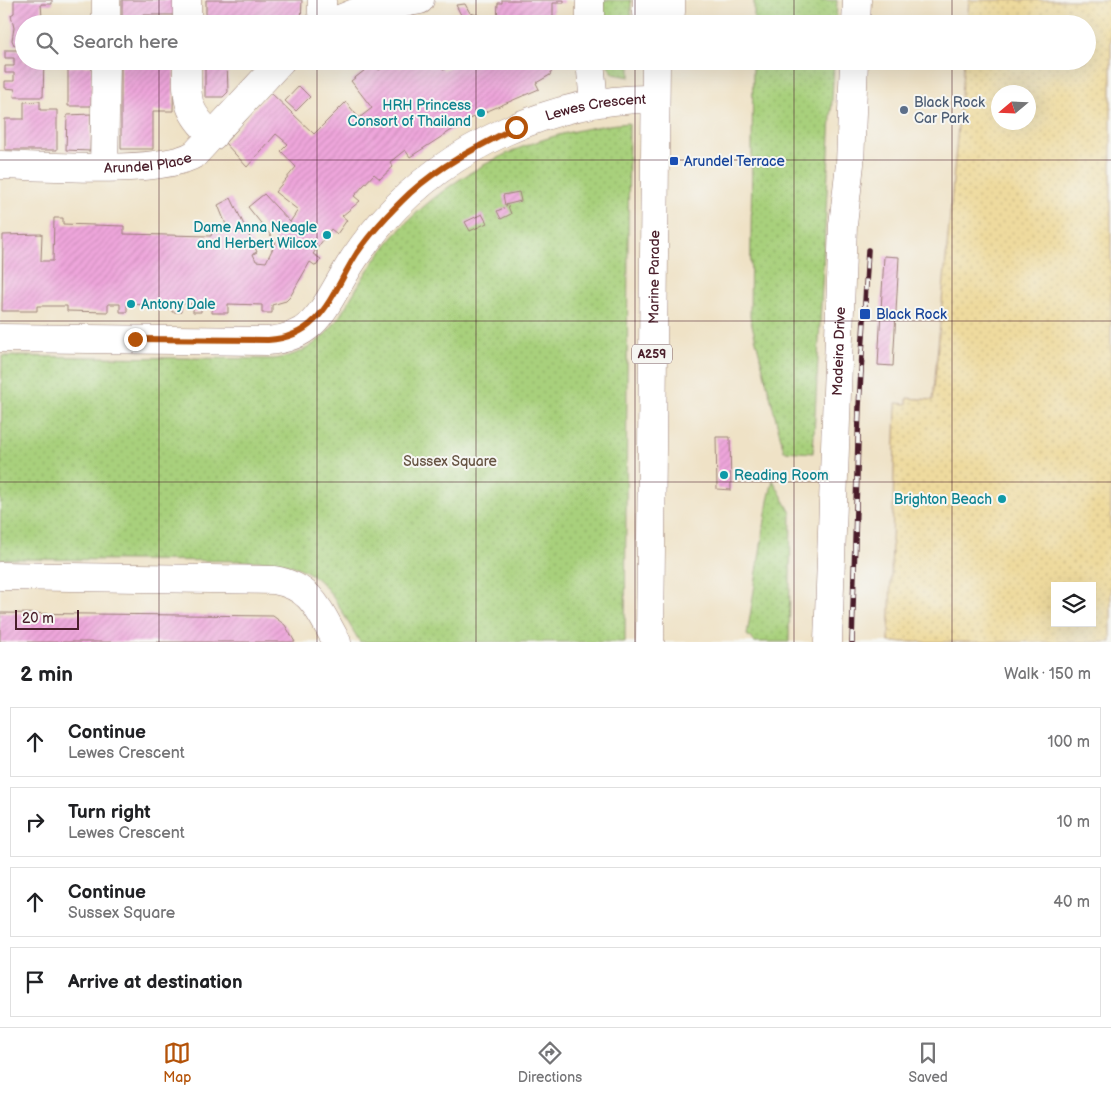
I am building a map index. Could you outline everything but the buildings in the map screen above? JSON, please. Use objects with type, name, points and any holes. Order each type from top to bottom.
[{"type":"street","points":[[106,0],[106,15]]},
{"type":"street","points":[[187,0],[187,15]]},
{"type":"street","points":[[322,0],[323,15]]},
{"type":"street","points":[[349,15],[420,0]]},
{"type":"street","points":[[590,0],[590,15]]},
{"type":"street","points":[[647,0],[648,15]]},
{"type":"street","points":[[669,15],[671,0]]},
{"type":"street","points":[[856,15],[857,0]]},
{"type":"street","points":[[104,167],[106,70]]},
{"type":"street","points":[[187,70],[187,98],[191,110],[197,122],[213,136]]},
{"type":"street","name":"Arundel Place","points":[[0,165],[104,167],[180,162],[195,154],[213,136],[272,70]]},
{"type":"street","points":[[591,70],[594,103]]},
{"type":"street","name":"Marine Parade","points":[[650,642],[656,70]]},
{"type":"street","name":"Madeira Drive","points":[[828,642],[843,225],[850,164],[854,70]]},
{"type":"street","name":"Lewes Crescent","points":[[0,338],[268,340],[295,335],[317,319],[358,251],[384,220],[411,193],[468,152],[516,127],[594,103],[614,99],[654,98]]},
{"type":"street","points":[[0,576],[274,580],[289,583],[310,596],[337,642]]},
{"type":"green space","points":[[603,0],[631,0],[631,15],[603,15]]},
{"type":"green space","points":[[754,0],[837,0],[836,15],[754,15]]},
{"type":"green space","points":[[611,70],[630,70],[630,77],[614,74]]},
{"type":"green space","points":[[753,70],[834,70],[813,453],[784,451],[750,317]]},
{"type":"green space","name":"Sussex Square","points":[[629,123],[625,642],[360,642],[332,596],[311,574],[298,567],[258,561],[0,559],[2,356],[274,359],[293,355],[308,348],[332,327],[368,270],[393,238],[432,199],[457,181],[483,165],[539,141],[598,127]]},
{"type":"green space","points":[[773,480],[791,513],[789,642],[755,642],[747,635]]},
{"type":"sand","points":[[969,0],[1111,0],[1111,642],[889,642],[896,403],[907,404],[907,398],[933,400],[963,70],[1096,70],[1096,15],[968,15]]},
{"type":"railway","points":[[852,642],[859,407],[868,250]]},
{"type":"place","name":"Black Rock Car Park","points":[[904,110]]},
{"type":"place","name":"HRH Princess Consort of Thailand","points":[[481,113]]},
{"type":"place","name":"Arundel Terrace","points":[[674,161]]},
{"type":"place","name":"Dame Anna Neagle and Herbert Wilcox","points":[[327,235]]},
{"type":"place","name":"Antony Dale","points":[[131,304]]},
{"type":"place","name":"Black Rock","points":[[865,314]]},
{"type":"place","name":"Reading Room","points":[[724,475]]},
{"type":"place","name":"Brighton Beach","points":[[1002,499]]},
{"type":"route","points":[[135,339],[282,340],[301,332],[317,319],[327,305],[358,251],[384,220],[411,193],[468,152],[516,127]]}]
